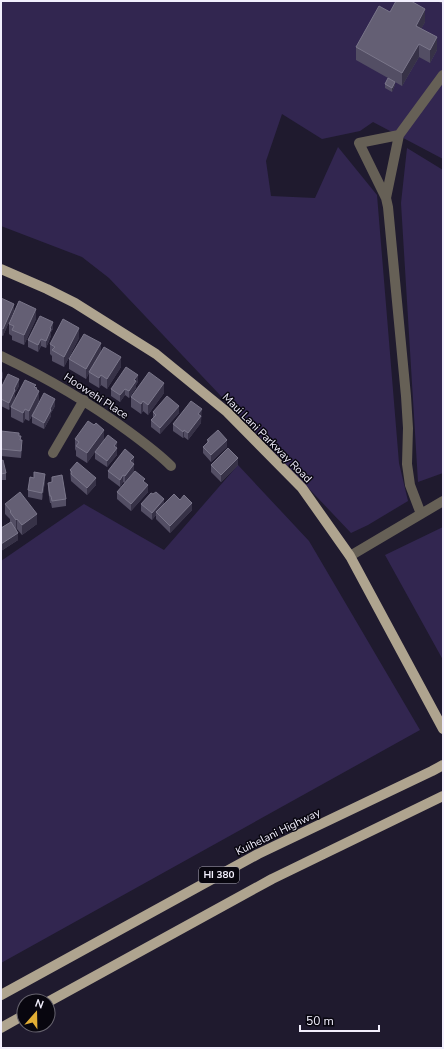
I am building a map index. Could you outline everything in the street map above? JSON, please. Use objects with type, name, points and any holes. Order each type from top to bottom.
[{"type":"main road","name":"Maui Lani Parkway Road","points":[[1,269],[68,300],[156,354],[227,412],[302,488],[350,556],[443,729]]},
{"type":"main road","name":"Kuihelani Highway","points":[[1,995],[258,854],[443,765]]},
{"type":"main road","name":"HI 380","points":[[56,998],[272,879],[443,796]]},
{"type":"main road","points":[[1,1028],[16,1020]]},
{"type":"street","points":[[386,198],[399,135],[443,75]]},
{"type":"street","points":[[399,135],[359,143],[386,198],[390,224],[406,396],[408,428],[407,464],[410,484],[421,514]]},
{"type":"street","name":"Hoowehi Place","points":[[1,356],[48,379],[84,400],[162,457],[171,466]]},
{"type":"street","points":[[53,453],[84,400]]},
{"type":"street","points":[[350,556],[443,501]]},
{"type":"shaded area","points":[[1,1],[443,1],[443,159],[373,122],[360,131],[322,139],[282,114],[266,161],[271,196],[315,198],[338,147],[377,195],[399,463],[408,501],[368,525],[351,533],[109,278],[82,257],[1,226]]},
{"type":"shaded area","points":[[407,148],[443,170],[443,473],[418,482],[401,203]]},
{"type":"shaded area","points":[[238,465],[309,541],[420,730],[1,963],[1,561],[84,504],[164,550]]},
{"type":"shaded area","points":[[443,527],[443,660],[385,555]]},
{"type":"building","points":[[396,1],[411,1],[425,9],[416,26],[437,37],[430,50],[419,44],[402,73],[356,47],[379,6],[390,12]]},
{"type":"building","points":[[388,78],[395,82],[392,88],[385,84]]},
{"type":"building","points":[[1,298],[14,304],[3,329],[1,328]]},
{"type":"building","points":[[19,301],[36,309],[24,335],[12,330],[14,326],[9,324]]},
{"type":"building","points":[[40,316],[53,322],[46,341],[41,339],[38,345],[28,340]]},
{"type":"building","points":[[63,319],[79,328],[64,357],[52,350],[55,347],[50,344]]},
{"type":"building","points":[[84,334],[101,343],[86,369],[69,359]]},
{"type":"building","points":[[104,347],[121,357],[107,379],[101,375],[99,378],[89,372]]},
{"type":"building","points":[[126,367],[138,375],[129,391],[125,389],[120,395],[111,389]]},
{"type":"building","points":[[149,372],[164,383],[148,405],[143,401],[141,404],[131,397]]},
{"type":"building","points":[[8,374],[19,379],[9,403],[1,399],[1,388]]},
{"type":"building","points":[[25,380],[36,385],[34,387],[39,391],[29,411],[25,409],[23,413],[11,407]]},
{"type":"building","points":[[44,393],[55,399],[44,423],[32,416]]},
{"type":"building","points":[[167,396],[179,406],[160,428],[151,420],[156,415],[153,412]]},
{"type":"building","points":[[191,401],[202,409],[198,414],[201,416],[188,433],[184,430],[183,432],[173,424]]},
{"type":"building","points":[[88,421],[94,425],[96,423],[104,430],[87,453],[76,446],[79,442],[75,439]]},
{"type":"building","points":[[218,430],[227,440],[211,455],[203,447],[209,441],[207,440]]},
{"type":"building","points":[[1,431],[19,433],[19,436],[21,436],[20,440],[22,440],[21,451],[1,449]]},
{"type":"building","points":[[108,435],[117,442],[114,446],[117,448],[107,461],[95,452]]},
{"type":"building","points":[[228,448],[238,458],[221,475],[211,465]]},
{"type":"building","points":[[125,449],[134,457],[130,461],[134,464],[120,480],[108,471]]},
{"type":"building","points":[[3,460],[6,473],[1,474],[1,461]]},
{"type":"building","points":[[77,462],[96,478],[87,488],[71,474],[72,472],[70,470]]},
{"type":"building","points":[[135,471],[145,479],[143,481],[148,485],[131,504],[117,492]]},
{"type":"building","points":[[34,472],[45,474],[42,493],[28,490],[30,477],[34,478]]},
{"type":"building","points":[[62,475],[66,499],[52,501],[48,483],[52,482],[52,477]]},
{"type":"building","points":[[20,492],[37,514],[22,525],[17,519],[16,520],[5,504]]},
{"type":"building","points":[[156,492],[164,499],[152,513],[141,504],[151,493],[153,494]]},
{"type":"building","points":[[174,494],[180,500],[184,495],[192,503],[170,526],[156,512]]},
{"type":"building","points":[[11,522],[18,533],[1,544],[1,528]]}]
